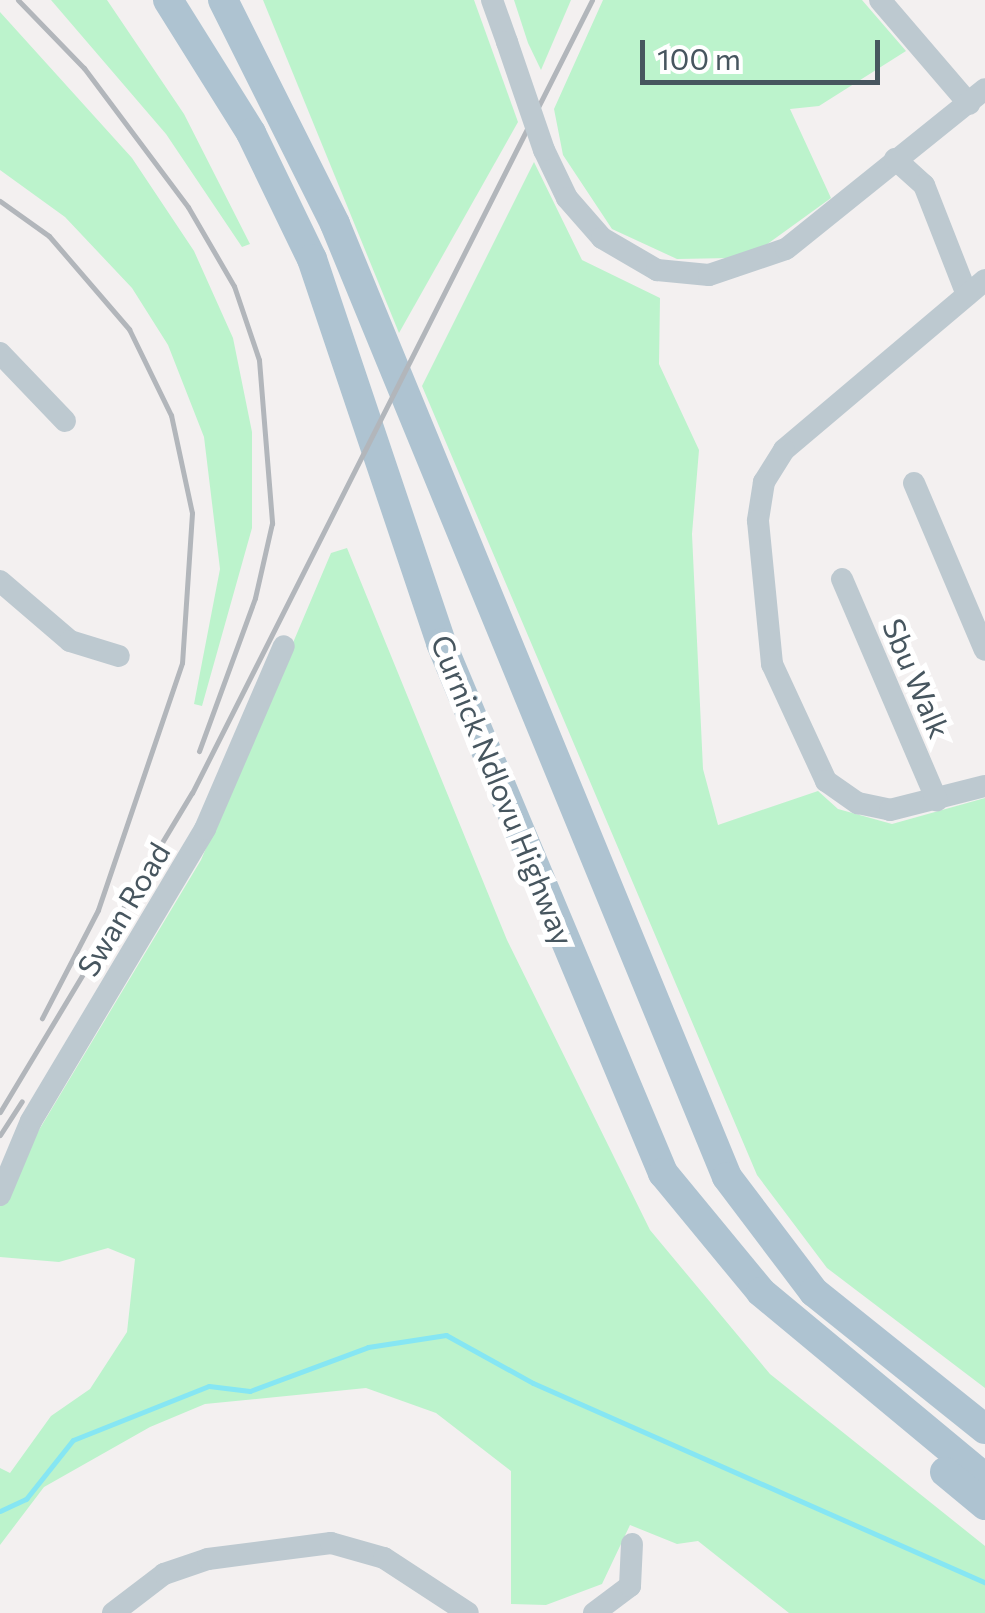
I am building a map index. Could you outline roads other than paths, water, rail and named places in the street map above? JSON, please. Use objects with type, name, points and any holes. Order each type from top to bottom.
[{"type":"main road","name":"Curnick Ndlovu Highway","points":[[168,0],[251,133],[312,259],[441,643],[663,1173],[772,1303],[985,1478]]},
{"type":"main road","name":"Curnick Ndlovu Highway","points":[[222,0],[336,224],[728,1177],[814,1292],[985,1429]]},
{"type":"main road","points":[[246,0],[336,224]]},
{"type":"main road","points":[[663,1173],[675,1209],[747,1303],[985,1504]]},
{"type":"main road","points":[[903,1365],[985,1412]]},
{"type":"street","points":[[492,0],[544,150],[584,221],[657,270],[737,270],[786,249],[977,96],[880,0]]},
{"type":"street","points":[[895,159],[924,184],[976,287],[784,450],[758,502],[772,664],[812,761],[858,803],[890,810],[985,786]]},
{"type":"street","points":[[0,354],[65,421]]},
{"type":"street","points":[[914,483],[985,650]]},
{"type":"street","name":"Sbu Walk","points":[[842,579],[937,801]]},
{"type":"street","points":[[0,581],[70,641],[119,656]]},
{"type":"street","name":"Swan Road","points":[[0,1195],[30,1120],[205,830],[284,646]]},
{"type":"street","points":[[114,1613],[164,1574],[208,1558],[331,1543],[384,1558],[468,1613]]},
{"type":"street","points":[[594,1613],[630,1586],[632,1544]]},
{"type":"waterway","points":[[0,1511],[26,1499],[73,1440],[209,1386],[250,1391],[368,1347],[446,1335],[533,1383],[985,1582]]},
{"type":"railway","points":[[18,0],[84,68],[188,207],[234,286],[259,360],[272,523],[255,598],[199,751]]},
{"type":"railway","points":[[0,1112],[192,793],[592,0]]},
{"type":"railway","points":[[0,201],[49,236],[129,329],[171,415],[192,513],[182,663],[98,910],[42,1018]]},
{"type":"railway","points":[[0,1135],[22,1101]]}]
